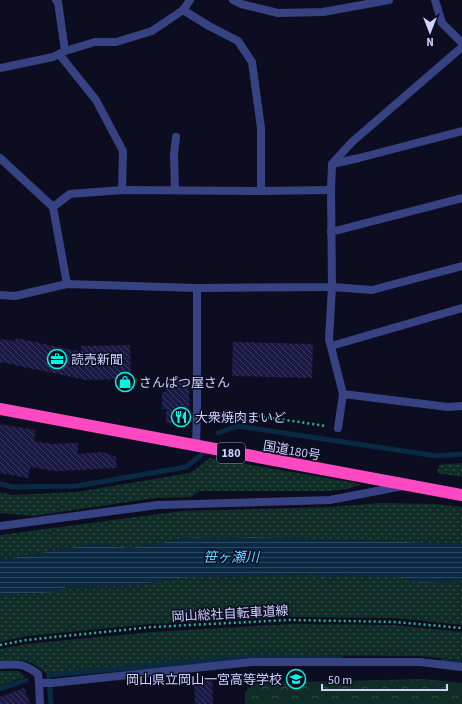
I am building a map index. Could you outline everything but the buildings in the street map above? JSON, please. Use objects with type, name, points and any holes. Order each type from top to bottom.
[{"type":"highway","name":"国道180号","points":[[0,409],[462,495]]},
{"type":"street","points":[[56,0],[58,2],[62,53],[96,100],[123,151],[122,190]]},
{"type":"street","points":[[0,68],[53,57],[95,42],[116,42],[152,31],[182,10],[190,0]]},
{"type":"street","points":[[233,0],[241,4],[278,13],[323,12],[388,0]]},
{"type":"street","points":[[434,0],[442,23],[462,43]]},
{"type":"street","points":[[182,10],[238,41],[252,62],[261,128],[261,191]]},
{"type":"street","points":[[338,428],[342,394],[329,339],[332,287],[332,164],[352,142],[462,47]]},
{"type":"street","points":[[332,164],[462,132]]},
{"type":"street","points":[[175,190],[174,154],[176,136]]},
{"type":"street","points":[[0,158],[52,207],[67,284]]},
{"type":"street","points":[[52,207],[70,194],[122,190],[331,190]]},
{"type":"street","points":[[331,232],[462,198]]},
{"type":"street","points":[[0,295],[15,296],[67,284],[197,288],[332,287],[372,290],[462,266]]},
{"type":"street","points":[[196,446],[197,288]]},
{"type":"street","points":[[331,346],[462,308]]},
{"type":"street","points":[[342,394],[448,407],[462,406]]},
{"type":"street","points":[[0,526],[158,505],[330,500],[407,485]]},
{"type":"street","points":[[46,683],[252,662],[420,662],[462,667]]},
{"type":"street","points":[[0,665],[20,664],[28,667],[38,674],[46,683]]},
{"type":"street","points":[[40,704],[46,683]]},
{"type":"path","points":[[197,419],[224,411],[338,428]]},
{"type":"path","name":"岡山総社自転車道線","points":[[0,645],[26,640],[152,628],[289,620],[396,622],[462,628]]},
{"type":"green space","points":[[210,458],[362,484],[348,489],[329,491],[200,491],[191,497],[155,498],[33,516],[0,513],[0,492],[12,495],[77,492],[190,473]]},
{"type":"green space","points":[[462,463],[462,477],[437,473],[439,465]]},
{"type":"green space","points":[[382,503],[436,504],[462,507],[462,544],[251,537],[221,539],[194,537],[131,548],[93,544],[0,560],[0,535],[183,511],[328,507]]},
{"type":"green space","points":[[311,574],[323,578],[341,575],[393,577],[409,579],[420,583],[462,581],[462,625],[396,618],[289,617],[151,624],[26,636],[0,642],[0,595],[58,592],[66,587],[137,585],[177,578]]},
{"type":"green space","points":[[290,624],[395,625],[462,632],[462,660],[420,656],[254,655],[47,674],[32,663],[21,660],[0,661],[0,649],[26,644],[152,632]]},
{"type":"green space","points":[[0,671],[19,671],[25,677],[0,686]]},
{"type":"green space","points":[[425,679],[462,683],[462,704],[245,704],[245,692],[254,683]]},
{"type":"water","name":"笹ヶ瀬川","points":[[194,537],[221,539],[251,537],[462,544],[462,581],[420,583],[409,579],[393,577],[341,575],[323,578],[311,574],[177,578],[137,585],[66,587],[58,592],[0,595],[0,560],[93,544],[131,548]]},
{"type":"waterway","points":[[218,433],[237,426],[437,456],[462,454]]},
{"type":"waterway","points":[[0,484],[14,487],[77,486],[186,467],[201,455]]},
{"type":"waterway","points":[[51,704],[49,675],[253,657],[341,658]]},
{"type":"waterway","points":[[443,661],[462,663]]},
{"type":"waterway","points":[[0,689],[26,680]]},
{"type":"place","name":"読売新聞","points":[[57,359]]},
{"type":"place","name":"さんぱつ屋さん","points":[[125,382]]},
{"type":"place","name":"大衆焼肉まいど","points":[[181,417]]},
{"type":"place","name":"岡山県立岡山一宮高等学校","points":[[296,679]]}]
